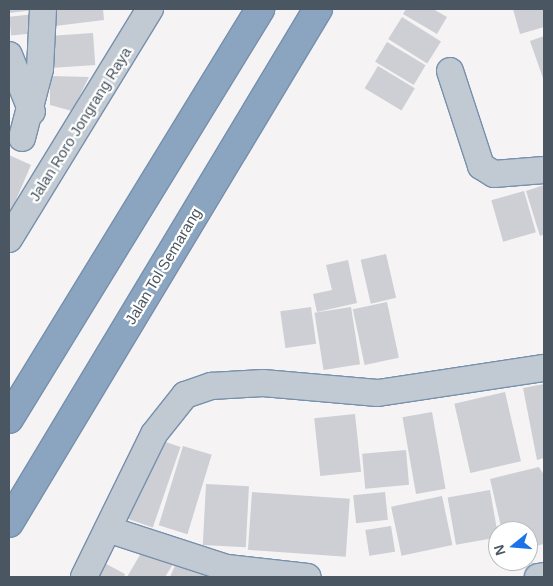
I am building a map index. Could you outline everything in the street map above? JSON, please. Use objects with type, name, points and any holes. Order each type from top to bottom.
[{"type":"highway","points":[[9,419],[260,9]]},
{"type":"highway","name":"Jalan Tol Semarang","points":[[9,522],[318,9]]},
{"type":"street","points":[[43,9],[44,32],[32,112],[16,136],[58,156]]},
{"type":"street","name":"Jalan Roro Jongrang Raya","points":[[9,239],[58,156],[150,9]]},
{"type":"street","points":[[9,55],[32,112]]},
{"type":"street","points":[[450,71],[481,166],[494,174],[544,170]]},
{"type":"street","points":[[84,577],[110,530],[154,434],[185,395],[211,386],[263,383],[378,393],[544,368]]},
{"type":"street","points":[[110,530],[227,568],[271,576],[308,577]]},
{"type":"street","points":[[538,577],[544,576]]},
{"type":"building","points":[[9,9],[35,9],[35,10],[9,13]]},
{"type":"building","points":[[53,9],[103,9],[104,20],[55,26]]},
{"type":"building","points":[[406,9],[433,9],[447,17],[437,34],[403,14]]},
{"type":"building","points":[[513,9],[544,9],[544,27],[520,34]]},
{"type":"building","points":[[35,14],[37,33],[11,36],[9,17]]},
{"type":"building","points":[[402,17],[441,41],[427,63],[388,39]]},
{"type":"building","points":[[93,33],[95,65],[54,68],[52,36]]},
{"type":"building","points":[[544,36],[544,81],[530,41]]},
{"type":"building","points":[[387,42],[426,65],[414,85],[375,62]]},
{"type":"building","points":[[378,66],[415,88],[401,110],[365,88]]},
{"type":"building","points":[[50,76],[89,77],[72,111],[50,105]]},
{"type":"building","points":[[9,155],[31,165],[9,216]]},
{"type":"building","points":[[544,185],[544,234],[540,236],[526,191]]},
{"type":"building","points":[[524,191],[536,232],[503,242],[491,200]]},
{"type":"building","points":[[386,254],[396,298],[371,304],[361,260]]},
{"type":"building","points":[[348,260],[357,303],[317,312],[313,294],[332,290],[326,265]]},
{"type":"building","points":[[387,302],[399,358],[365,365],[353,309]]},
{"type":"building","points":[[311,307],[316,344],[285,348],[280,311]]},
{"type":"building","points":[[351,307],[360,364],[324,370],[314,313]]},
{"type":"building","points":[[544,384],[544,458],[537,460],[523,388]]},
{"type":"building","points":[[505,392],[521,461],[470,473],[454,404]]},
{"type":"building","points":[[432,412],[446,489],[416,494],[402,417]]},
{"type":"building","points":[[355,414],[361,472],[320,476],[314,418]]},
{"type":"building","points":[[154,438],[180,447],[153,527],[126,518]]},
{"type":"building","points":[[183,446],[212,455],[187,534],[159,525]]},
{"type":"building","points":[[406,450],[409,485],[365,489],[362,454]]},
{"type":"building","points":[[539,467],[544,475],[544,544],[538,546],[538,521],[500,521],[490,479]]},
{"type":"building","points":[[206,484],[249,486],[246,547],[203,545]]},
{"type":"building","points":[[490,490],[495,521],[488,521],[488,539],[456,545],[448,497]]},
{"type":"building","points":[[252,492],[350,499],[346,557],[248,550]]},
{"type":"building","points":[[385,492],[388,520],[356,523],[353,495]]},
{"type":"building","points":[[442,496],[452,545],[402,556],[391,507]]},
{"type":"building","points":[[391,526],[395,552],[369,556],[365,530]]},
{"type":"building","points":[[144,548],[173,564],[165,577],[127,577]]},
{"type":"building","points":[[97,559],[125,574],[124,577],[88,577]]},
{"type":"building","points":[[177,561],[210,577],[170,577]]}]
